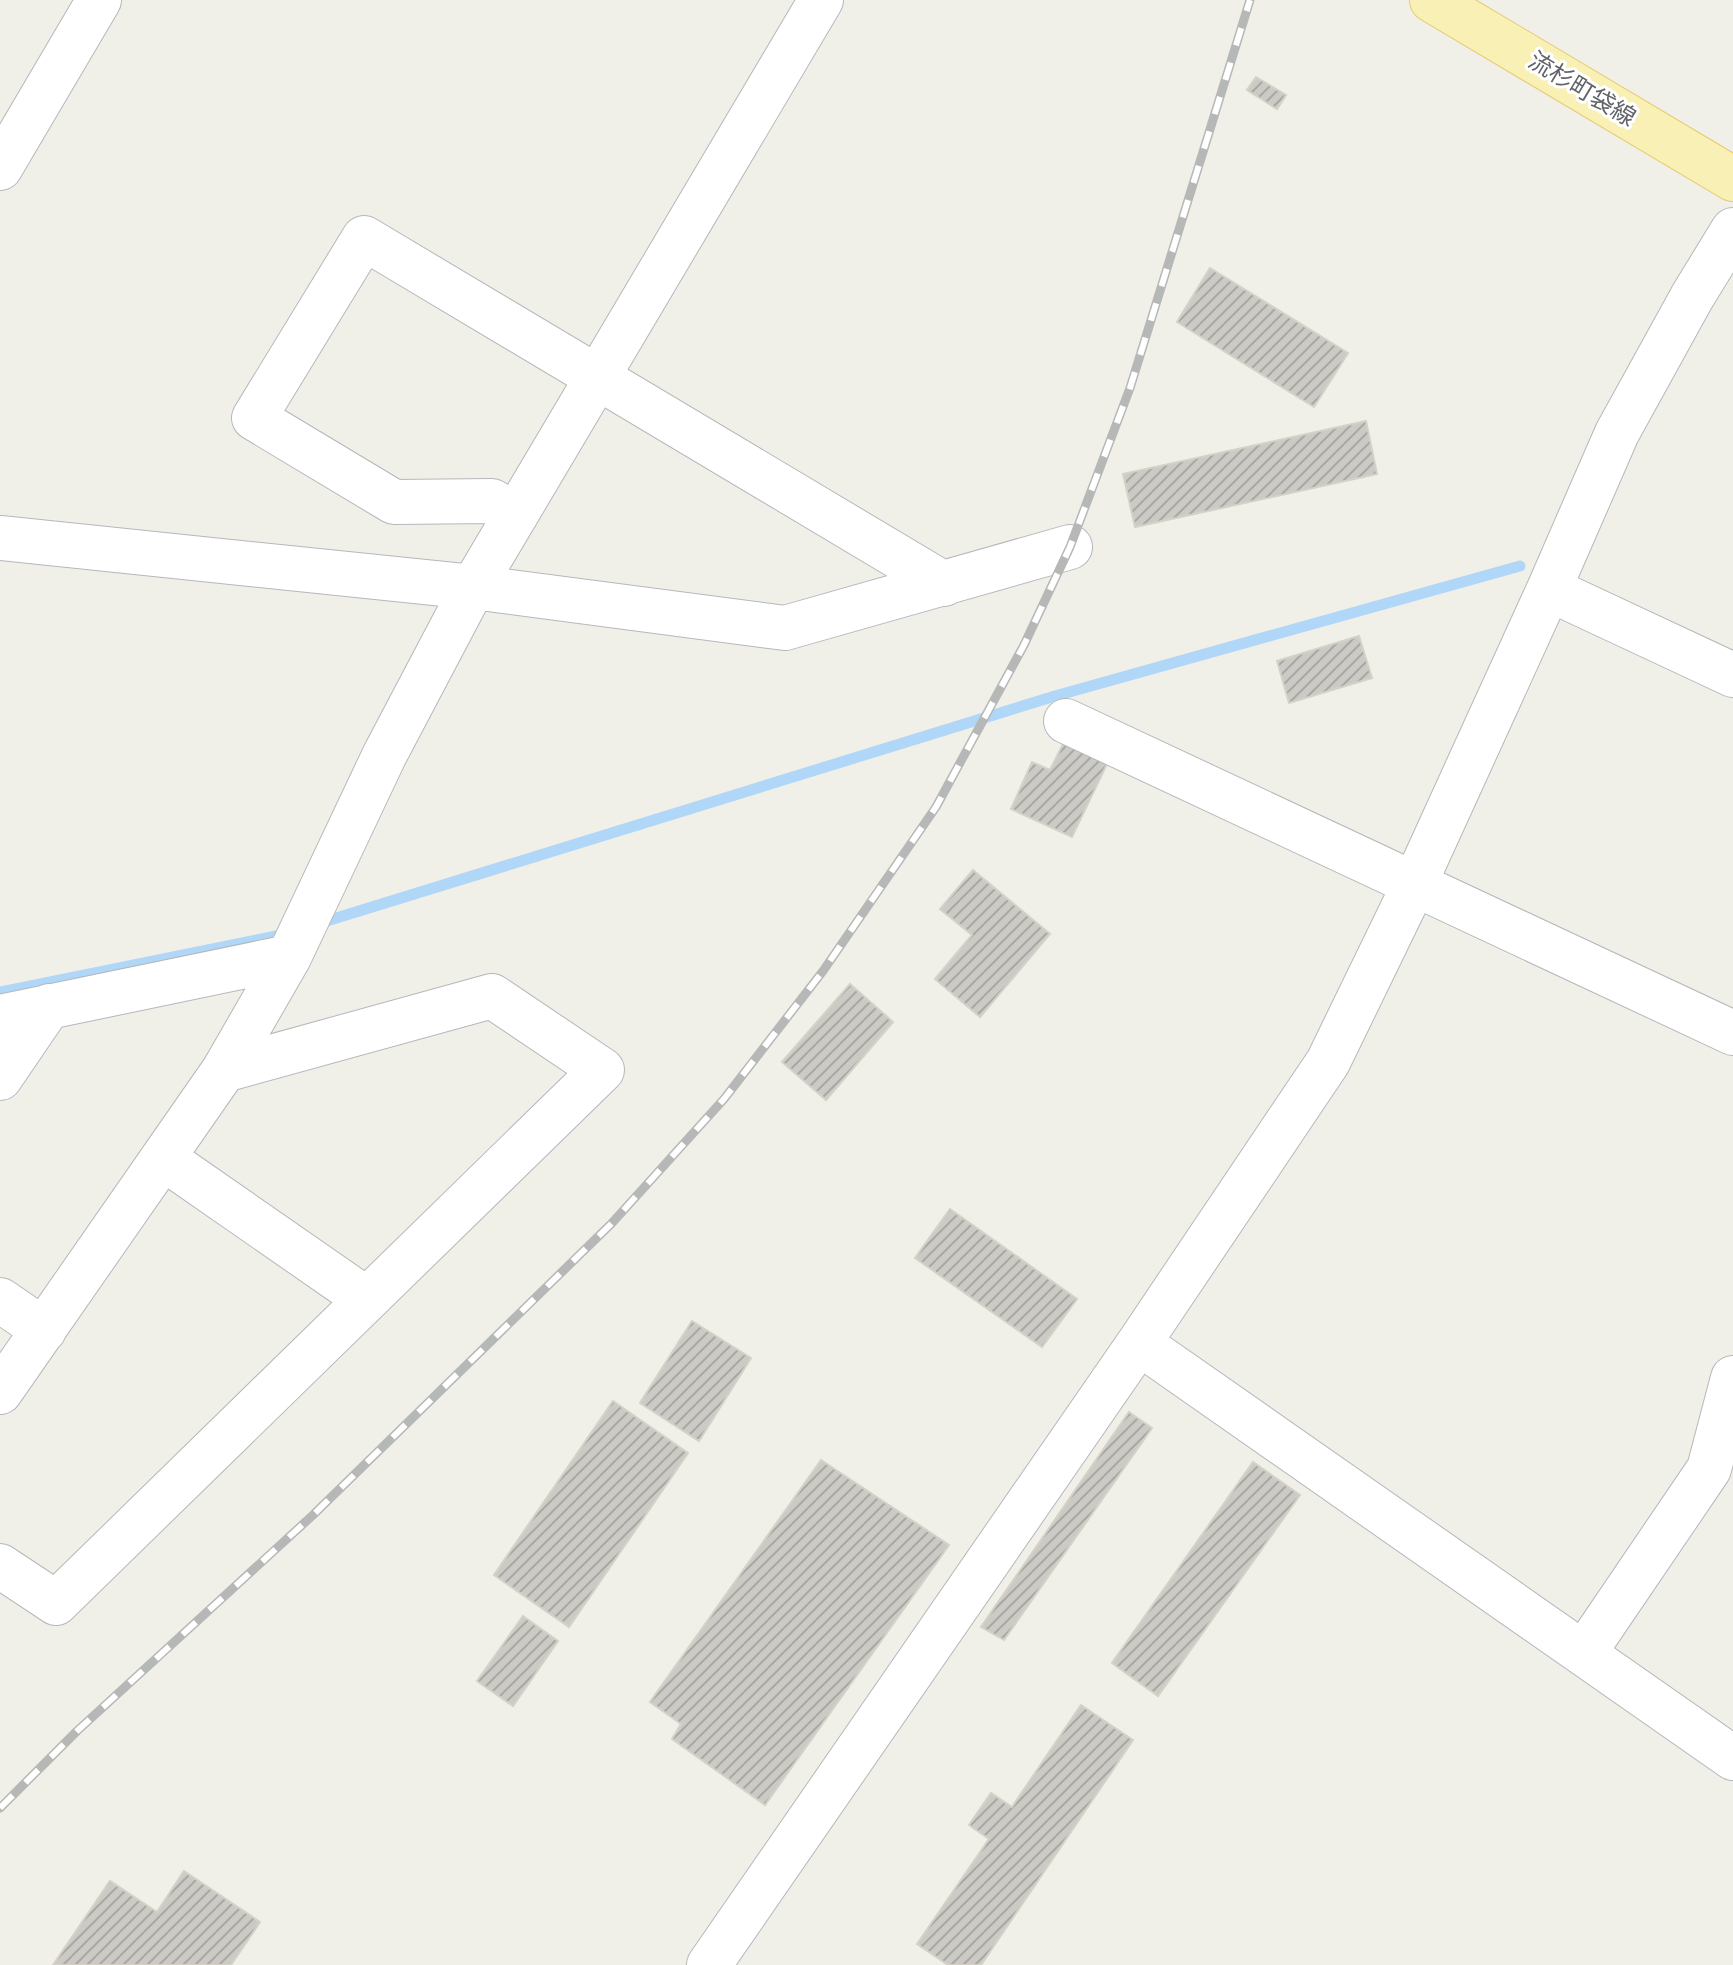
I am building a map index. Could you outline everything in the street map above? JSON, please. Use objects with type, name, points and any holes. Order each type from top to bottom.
[{"type":"main road","name":"流杉町袋線","points":[[1432,0],[1729,168]]},
{"type":"street","points":[[0,168],[99,0]]},
{"type":"street","points":[[0,1392],[224,1070],[289,957],[384,756],[473,587],[821,0]]},
{"type":"street","points":[[709,1965],[1139,1343],[1328,1062],[1415,883],[1617,433],[1733,230]]},
{"type":"street","points":[[516,515],[492,501],[394,502],[254,418],[364,238],[944,584]]},
{"type":"street","points":[[0,538],[473,587],[785,628],[1070,547]]},
{"type":"street","points":[[1549,589],[1733,675]]},
{"type":"street","points":[[1066,721],[1733,1033]]},
{"type":"street","points":[[0,1017],[289,957]]},
{"type":"street","points":[[0,1566],[56,1603],[602,1070],[492,996],[224,1070]]},
{"type":"street","points":[[0,1078],[49,1006]]},
{"type":"street","points":[[163,1158],[366,1299]]},
{"type":"street","points":[[0,1300],[44,1330]]},
{"type":"street","points":[[1139,1343],[1733,1758]]},
{"type":"street","points":[[1584,1653],[1709,1469],[1733,1378]]},
{"type":"building","points":[[1256,77],[1286,95],[1277,109],[1247,90]]},
{"type":"building","points":[[1210,268],[1348,353],[1314,407],[1177,322]]},
{"type":"building","points":[[1366,421],[1377,474],[1135,527],[1123,474]]},
{"type":"building","points":[[1359,636],[1372,678],[1289,703],[1277,661]]},
{"type":"building","points":[[1063,744],[1107,764],[1072,837],[1011,809],[1032,762],[1050,770]]},
{"type":"building","points":[[973,870],[1050,934],[980,1017],[935,979],[972,935],[940,909]]},
{"type":"building","points":[[850,984],[893,1022],[826,1100],[782,1062]]},
{"type":"building","points":[[950,1209],[1077,1299],[1042,1347],[915,1258]]},
{"type":"building","points":[[692,1321],[751,1358],[699,1441],[640,1403]]},
{"type":"building","points":[[613,1401],[688,1453],[569,1627],[494,1575]]},
{"type":"building","points":[[1129,1412],[1152,1428],[1004,1640],[981,1627]]},
{"type":"building","points":[[821,1460],[949,1545],[765,1805],[672,1739],[681,1724],[650,1702]]},
{"type":"building","points":[[1253,1462],[1300,1495],[1158,1696],[1112,1663]]},
{"type":"building","points":[[523,1616],[558,1641],[513,1706],[477,1681]]},
{"type":"building","points":[[1081,1705],[1133,1740],[981,1965],[948,1965],[917,1944],[989,1839],[969,1825],[991,1793],[1012,1807]]},
{"type":"building","points":[[184,1871],[260,1922],[231,1965],[53,1965],[110,1881],[157,1912]]},
{"type":"waterway","points":[[317,924],[1055,696],[1520,566]]},
{"type":"waterway","points":[[0,992],[286,934]]},
{"type":"railway","points":[[0,1808],[77,1731],[313,1515],[612,1223],[724,1099],[823,971],[936,807],[1024,645],[1070,547],[1130,388],[1250,0]]}]
